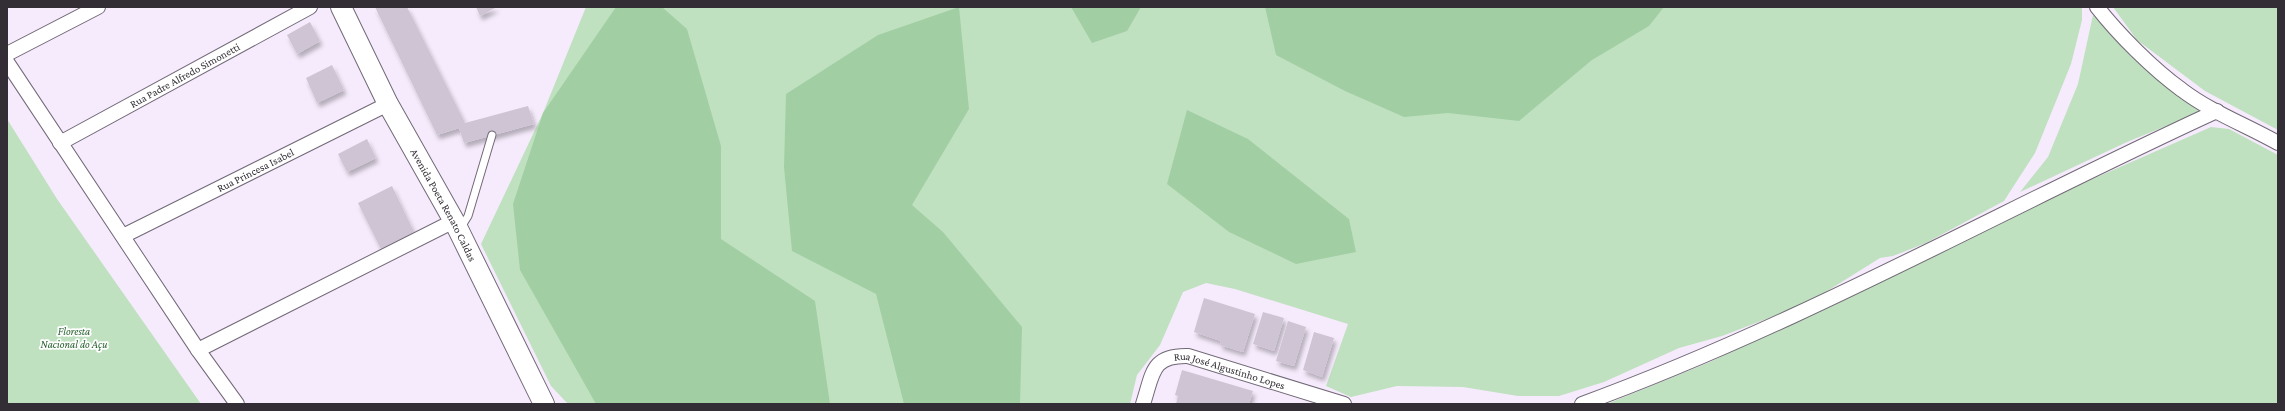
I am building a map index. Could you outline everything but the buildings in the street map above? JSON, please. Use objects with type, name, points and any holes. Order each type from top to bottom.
[{"type":"main road","name":"Avenida Poeta Renato Caldas","points":[[341,7],[388,104],[456,226],[544,404]]},
{"type":"street","points":[[7,54],[98,7]]},
{"type":"street","name":"Rua Padre Alfredo Simonetti","points":[[60,143],[310,7]]},
{"type":"street","points":[[2097,7],[2115,30],[2182,90],[2217,112],[2278,143]]},
{"type":"street","points":[[7,62],[198,350],[237,404]]},
{"type":"street","name":"Rua Princesa Isabel","points":[[123,236],[388,104]]},
{"type":"street","points":[[1582,404],[1725,346],[1873,279],[2114,159],[2217,112]]},
{"type":"street","points":[[198,350],[456,226]]},
{"type":"street","name":"Rua José Algustinho Lopes","points":[[1144,404],[1156,367],[1162,359],[1174,356],[1188,356],[1344,404]]},
{"type":"lane","points":[[456,226],[468,216],[492,136]]},
{"type":"green space","points":[[586,7],[2082,7],[2082,20],[2071,64],[2035,153],[2004,201],[1926,243],[1893,256],[1880,258],[1808,303],[1722,336],[1679,348],[1604,382],[1559,396],[1518,396],[1463,387],[1397,386],[1351,397],[1326,386],[1348,324],[1235,289],[1206,283],[1183,292],[1160,345],[1137,375],[1130,404],[568,404],[551,386],[481,244],[543,113]]},
{"type":"green space","points":[[616,7],[662,7],[687,29],[721,146],[721,239],[815,301],[830,404],[596,404],[520,270],[513,204],[543,113]]},
{"type":"green space","points":[[959,7],[969,109],[912,205],[943,232],[1022,327],[1020,404],[904,404],[876,294],[792,251],[784,167],[786,94],[878,35]]},
{"type":"green space","points":[[1071,7],[1141,7],[1127,31],[1092,43]]},
{"type":"green space","points":[[1265,7],[1664,7],[1649,26],[1592,60],[1519,121],[1448,113],[1404,117],[1345,91],[1276,55]]},
{"type":"green space","points":[[2113,7],[2278,7],[2278,130],[2205,91],[2137,40]]},
{"type":"green space","points":[[2093,15],[2129,54],[2169,87],[2205,110],[2127,142],[2020,192],[2048,157],[2078,84]]},
{"type":"green space","points":[[1187,110],[1248,139],[1349,219],[1356,252],[1296,264],[1229,232],[1167,184]]},
{"type":"green space","name":"Floresta Nacional do Açu","points":[[7,119],[57,199],[201,404],[7,404]]},
{"type":"green space","points":[[2211,127],[2229,129],[2278,155],[2278,404],[1607,404],[1710,362],[2054,196]]}]
